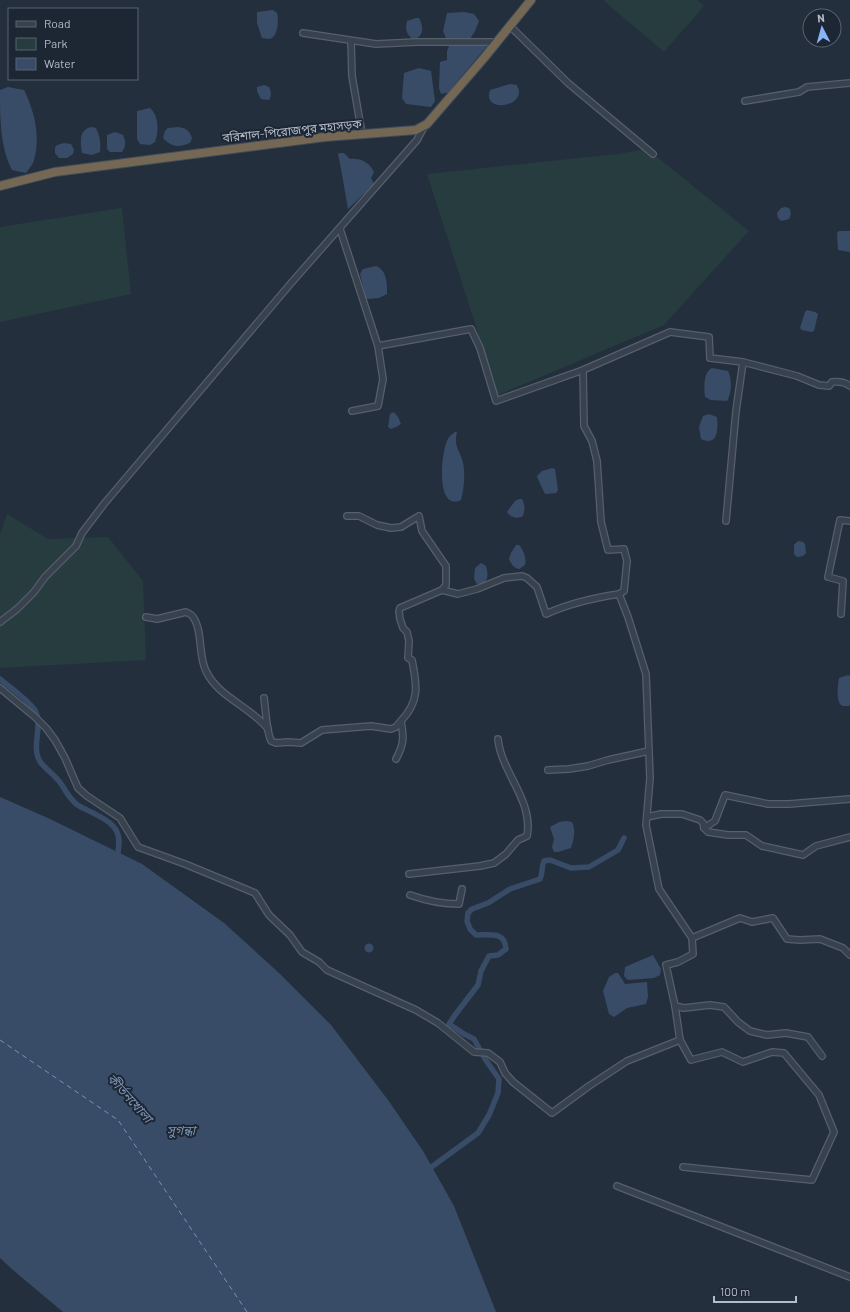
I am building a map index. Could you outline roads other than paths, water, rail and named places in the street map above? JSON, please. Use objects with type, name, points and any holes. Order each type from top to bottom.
[{"type":"highway","points":[[425,125],[497,42],[531,0]]},
{"type":"highway","name":"বরিশাল-পিরোজপুর মহাসড়ক","points":[[0,186],[55,172],[242,147],[362,134],[416,130],[425,125]]},
{"type":"street","points":[[510,26],[568,83],[653,154]]},
{"type":"street","points":[[303,33],[376,44],[417,42],[497,42]]},
{"type":"street","points":[[351,41],[352,76],[362,134]]},
{"type":"street","points":[[745,101],[800,92],[807,88],[850,83]]},
{"type":"street","points":[[0,622],[17,609],[34,592],[45,578],[76,546],[82,533],[104,504],[292,282],[340,230],[417,140],[425,125]]},
{"type":"street","points":[[340,230],[378,346],[383,379],[378,406],[352,411]]},
{"type":"street","points":[[378,346],[471,329],[480,348],[496,401],[583,370],[670,332],[709,337],[710,358],[743,362],[797,376],[819,385],[829,386],[832,382],[839,381],[850,386]]},
{"type":"street","points":[[726,521],[736,411],[743,362]]},
{"type":"street","points":[[442,590],[458,594],[477,589],[504,578],[522,576],[537,587],[546,614],[588,599],[619,594],[624,591],[627,561],[624,549],[608,550],[601,522],[597,461],[592,441],[584,426],[583,370]]},
{"type":"street","points":[[264,698],[271,741],[276,743],[301,743],[322,730],[371,726],[391,729],[396,727],[409,712],[416,696],[417,682],[412,660],[408,658],[408,632],[403,628],[399,611],[400,608],[406,605],[442,590],[446,585],[446,566],[422,531],[419,516],[401,527],[391,528],[377,525],[359,516],[347,516]]},
{"type":"street","points":[[841,614],[843,581],[828,577],[840,520],[850,521]]},
{"type":"street","points":[[619,594],[646,674],[650,778],[646,826],[649,844],[659,889],[692,938],[693,954],[678,962],[666,965],[675,1006],[680,1040],[691,1060],[722,1052],[743,1062],[772,1052],[784,1053],[819,1095],[834,1132],[812,1180],[683,1167]]},
{"type":"street","points":[[146,617],[157,619],[186,612],[193,617],[197,628],[205,669],[210,680],[227,696],[255,716],[268,729]]},
{"type":"street","points":[[0,688],[46,728],[65,758],[78,788],[87,796],[120,818],[138,847],[185,864],[254,893],[269,915],[290,935],[302,952],[319,962],[327,970],[416,1010],[438,1023],[474,1052],[488,1052],[500,1062],[505,1072],[513,1082],[552,1113],[627,1061],[680,1040]]},
{"type":"street","points":[[396,759],[402,747],[404,734],[401,721]]},
{"type":"street","points":[[409,874],[480,866],[494,862],[506,854],[518,840],[528,836],[529,826],[526,812],[499,750],[498,739]]},
{"type":"street","points":[[548,770],[588,766],[649,751]]},
{"type":"street","points":[[704,828],[715,821],[725,795],[768,804],[789,804],[850,799]]},
{"type":"street","points":[[647,817],[661,814],[682,814],[700,820],[708,832],[728,835],[746,835],[762,846],[803,855],[816,846],[850,837]]},
{"type":"street","points":[[410,895],[424,901],[445,904],[460,904],[462,889]]},
{"type":"street","points":[[692,938],[740,918],[752,922],[773,918],[787,939],[820,939],[843,948],[850,954]]},
{"type":"street","points":[[675,1006],[684,1008],[710,1005],[724,1007],[738,1022],[750,1031],[767,1035],[786,1033],[808,1037],[822,1056]]},
{"type":"street","points":[[617,1186],[850,1276]]},
{"type":"water","points":[[273,10],[278,16],[276,32],[272,38],[262,38],[257,23],[257,12]]},
{"type":"water","points":[[464,12],[474,14],[479,21],[470,39],[458,41],[446,38],[443,31],[447,13]]},
{"type":"water","points":[[419,18],[421,21],[422,32],[419,37],[412,39],[406,31],[406,24],[407,21]]},
{"type":"water","points":[[449,46],[487,46],[450,92],[441,94],[439,88],[440,62],[447,60],[447,51]]},
{"type":"water","points":[[419,68],[431,71],[435,101],[431,107],[406,104],[402,98],[404,73]]},
{"type":"water","points":[[510,84],[517,85],[519,90],[518,97],[514,101],[502,105],[491,102],[489,97],[490,90]]},
{"type":"water","points":[[264,85],[269,87],[270,90],[271,95],[269,100],[261,99],[257,91],[257,87]]},
{"type":"water","points":[[8,87],[24,90],[31,106],[37,133],[36,151],[33,162],[26,173],[12,170],[5,151],[1,121],[0,90]]},
{"type":"water","points":[[150,108],[157,119],[158,129],[155,142],[150,145],[140,144],[137,139],[137,111]]},
{"type":"water","points":[[91,127],[96,128],[100,146],[100,152],[92,155],[82,153],[81,141],[84,131]]},
{"type":"water","points":[[178,127],[185,129],[190,133],[192,138],[190,143],[182,146],[175,146],[163,138],[165,131],[168,128]]},
{"type":"water","points":[[115,132],[123,135],[124,137],[125,146],[122,152],[110,152],[107,149],[107,135]]},
{"type":"water","points":[[64,143],[71,144],[74,150],[73,154],[67,158],[59,158],[55,153],[55,148],[57,145]]},
{"type":"water","points":[[344,153],[350,159],[364,161],[374,172],[371,178],[374,184],[348,209],[338,154]]},
{"type":"water","points":[[786,207],[790,209],[791,214],[789,219],[781,221],[778,218],[777,213],[781,208]]},
{"type":"water","points":[[839,231],[850,231],[850,252],[838,250],[837,233]]},
{"type":"water","points":[[376,266],[380,268],[384,274],[387,294],[379,298],[368,299],[366,298],[360,274],[363,269]]},
{"type":"water","points":[[807,310],[818,314],[814,331],[811,332],[800,328]]},
{"type":"water","points":[[712,368],[728,371],[731,386],[727,401],[711,400],[705,397],[704,385],[707,373]]},
{"type":"water","points":[[394,412],[401,424],[391,429],[388,427],[390,414]]},
{"type":"water","points":[[709,414],[717,417],[717,431],[714,439],[707,441],[701,439],[699,427],[703,416]]},
{"type":"water","points":[[457,432],[456,443],[464,469],[464,480],[461,500],[453,501],[447,497],[444,489],[442,466],[445,445],[450,436]]},
{"type":"water","points":[[552,468],[555,469],[558,490],[556,493],[545,494],[537,476],[542,471]]},
{"type":"water","points":[[522,499],[524,503],[523,516],[516,518],[510,516],[507,512],[515,501]]},
{"type":"water","points":[[798,541],[805,544],[806,553],[803,556],[797,557],[794,554],[794,545]]},
{"type":"water","points":[[516,545],[519,545],[522,549],[525,560],[525,565],[519,569],[513,566],[509,559]]},
{"type":"water","points":[[481,563],[486,566],[487,574],[486,581],[482,585],[477,584],[474,579],[475,568]]},
{"type":"water","points":[[848,675],[850,676],[850,704],[849,706],[843,706],[840,704],[838,698],[839,678]]},
{"type":"water","name":"সুগন্ধা","points":[[0,797],[50,819],[142,864],[224,923],[279,973],[331,1025],[388,1100],[423,1151],[454,1206],[496,1312],[63,1312],[0,1258]]},
{"type":"water","points":[[559,822],[572,822],[574,828],[574,838],[571,848],[554,852],[552,847],[554,839],[550,827]]},
{"type":"water","points":[[367,944],[371,944],[373,948],[371,952],[367,952],[365,950],[365,946]]},
{"type":"water","points":[[653,955],[661,969],[660,975],[654,978],[628,980],[624,976],[625,967]]},
{"type":"water","points":[[615,973],[618,973],[625,984],[647,982],[648,997],[646,1004],[627,1008],[614,1017],[609,1014],[603,991],[609,977]]},
{"type":"waterway","points":[[0,679],[25,699],[36,712],[38,718],[36,744],[38,757],[41,763],[58,780],[75,803],[106,820],[117,832],[119,838],[117,859]]},
{"type":"waterway","points":[[426,1171],[478,1133],[489,1115],[498,1093],[499,1079],[485,1059],[474,1039],[449,1024],[478,985],[481,971],[489,956],[498,955],[506,949],[503,939],[496,935],[476,935],[470,929],[467,921],[468,913],[472,909],[488,903],[510,889],[540,879],[544,861],[550,860],[571,868],[589,867],[618,850],[624,838]]},
{"type":"water label","name":"কীর্তনখোলা","points":[[130,1098]]}]
